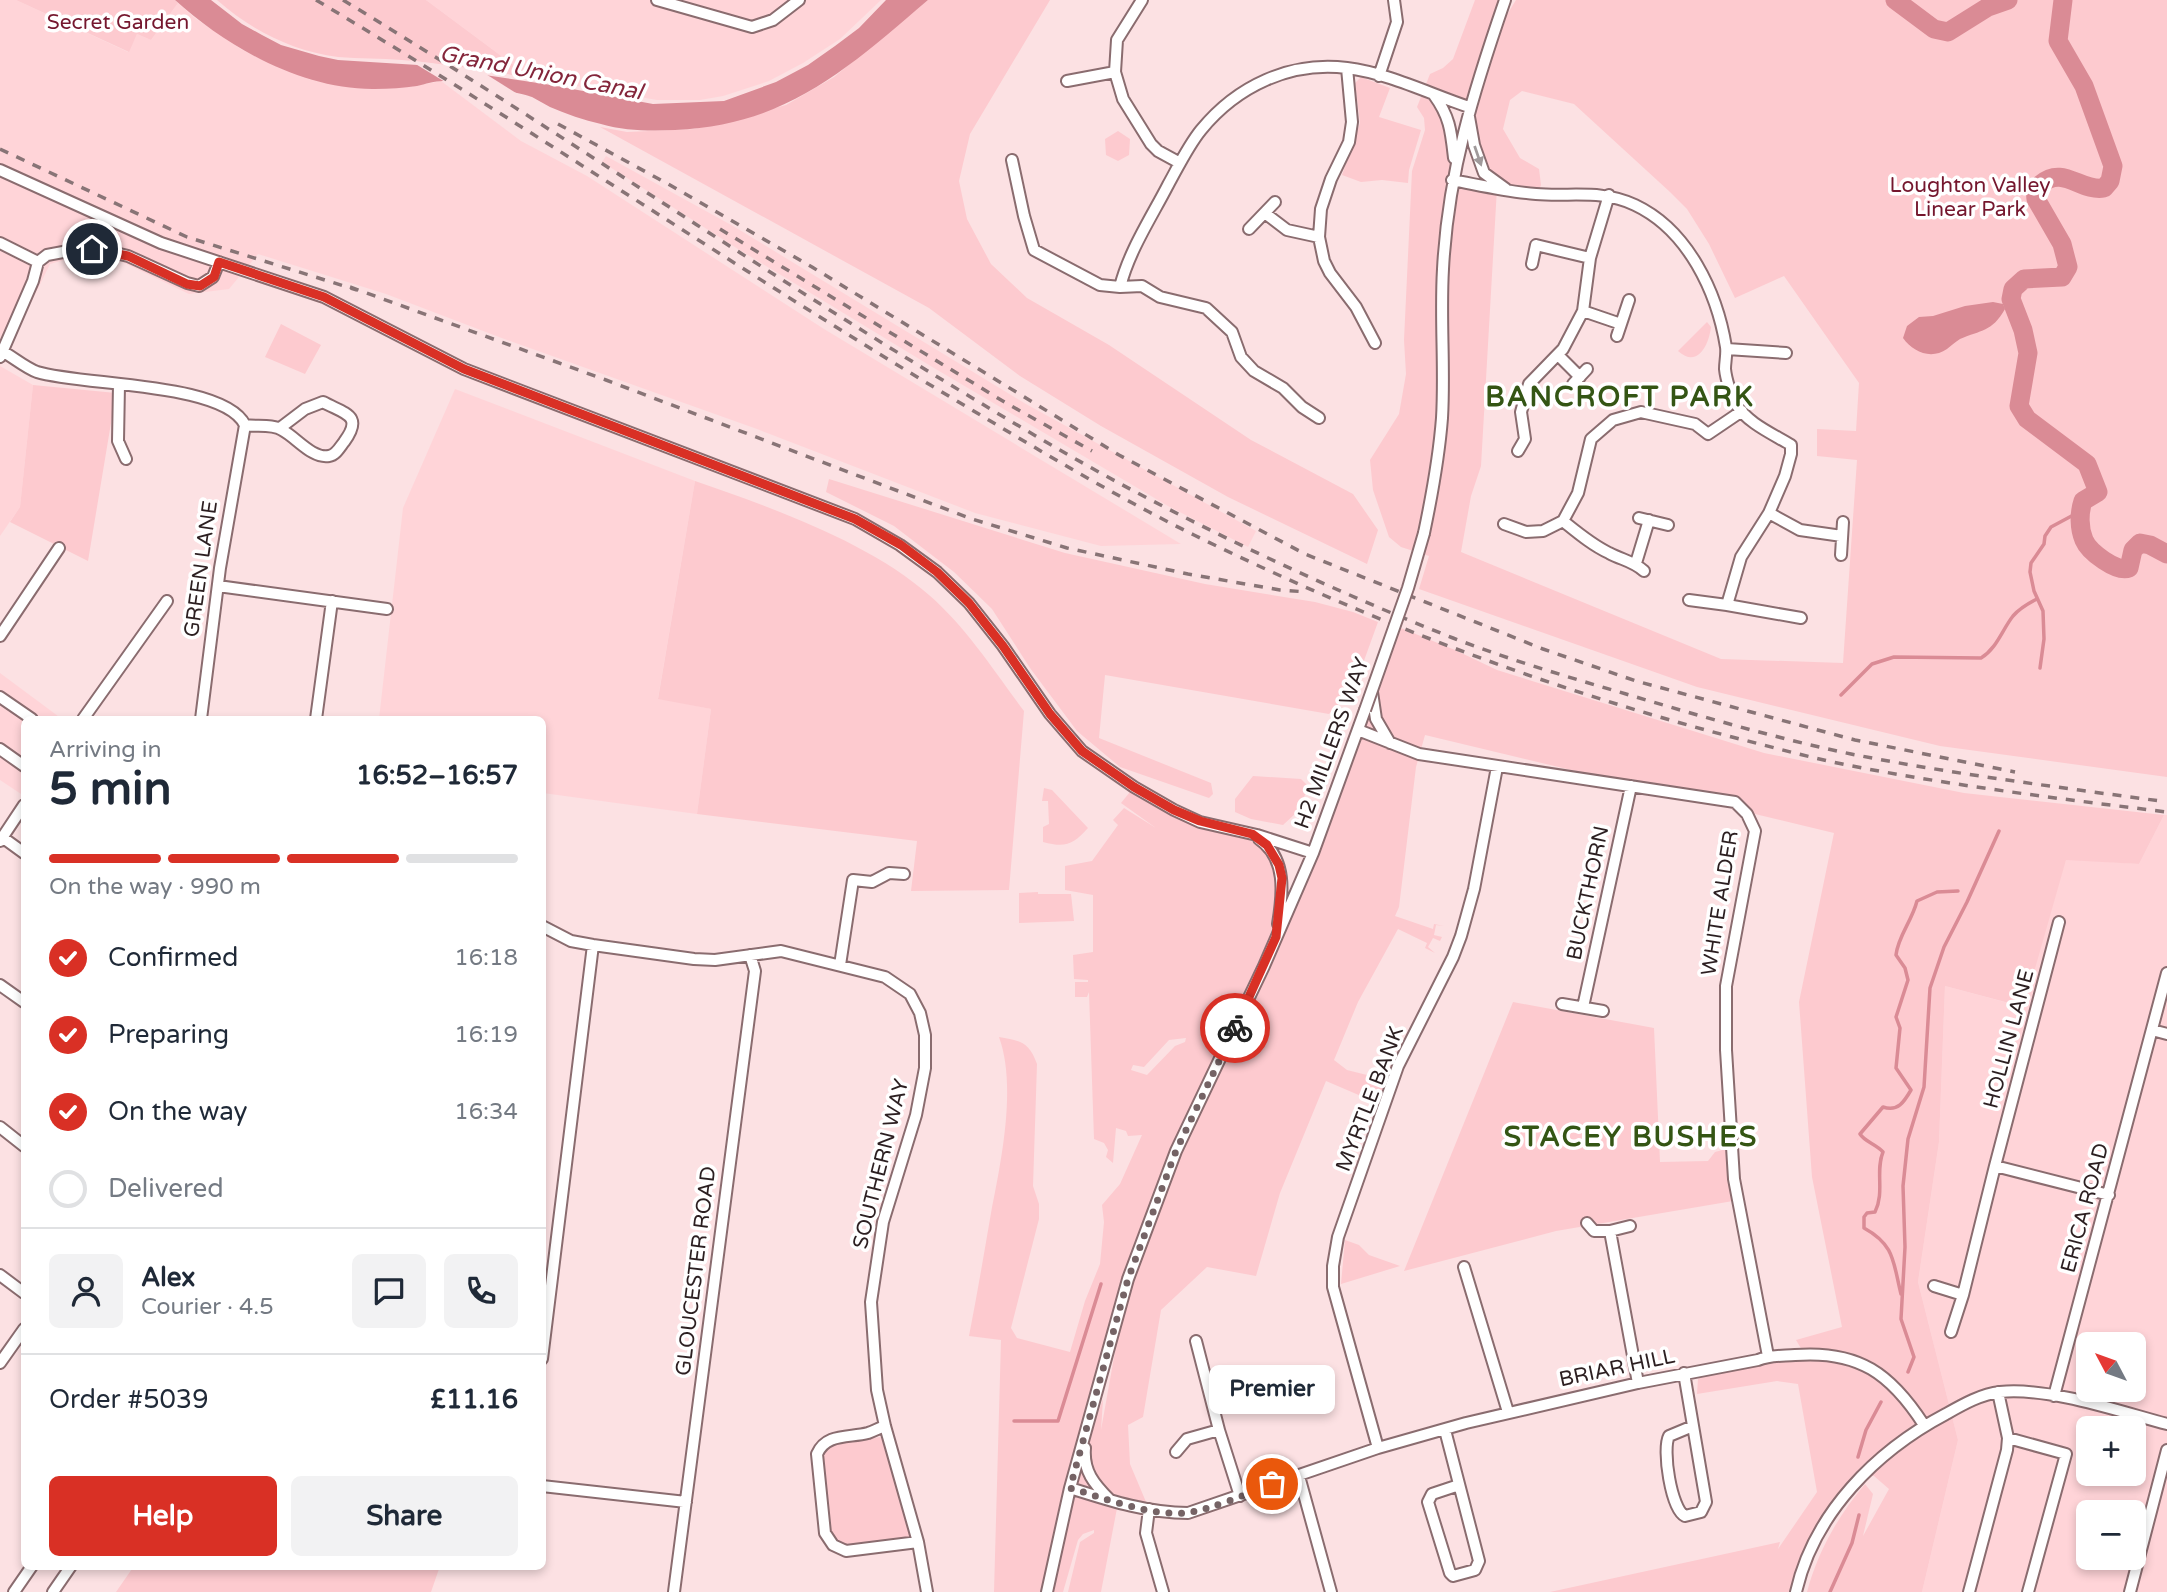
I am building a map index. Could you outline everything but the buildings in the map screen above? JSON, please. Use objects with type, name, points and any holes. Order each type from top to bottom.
[{"type":"street","points":[[657,0],[752,27],[773,20],[799,0]]},
{"type":"street","points":[[1142,0],[1117,40],[1115,72],[1123,99],[1151,144],[1180,163]]},
{"type":"street","points":[[1379,76],[1396,22],[1394,0]]},
{"type":"street","name":"H2 MILLERS WAY","points":[[1047,1592],[1086,1424],[1128,1279],[1176,1151],[1313,853],[1372,692],[1424,533],[1437,469],[1442,416],[1443,269],[1452,180],[1469,109],[1505,0]]},
{"type":"street","points":[[1120,286],[1125,267],[1200,130],[1231,99],[1261,81],[1304,67],[1347,68],[1379,76],[1469,109],[1474,145],[1484,173],[1507,190]]},
{"type":"street","points":[[1347,68],[1352,122],[1349,142],[1331,178],[1321,209],[1319,237],[1324,261],[1330,273],[1356,307],[1376,343]]},
{"type":"street","points":[[1068,81],[1115,72]]},
{"type":"street","points":[[1434,95],[1446,112],[1450,125],[1455,167]]},
{"type":"street","points":[[1012,160],[1034,250],[1100,285],[1142,286],[1160,297],[1206,308],[1232,332],[1241,357],[1254,372],[1283,388],[1302,407],[1320,418]]},
{"type":"street","points":[[0,170],[160,243],[324,297],[464,369],[855,519],[901,545],[937,572],[969,603],[1003,646],[1050,714],[1082,751],[1134,787],[1174,810],[1200,821],[1313,853]]},
{"type":"street","points":[[1452,180],[1537,195],[1609,195],[1652,214],[1670,228],[1689,250],[1716,308],[1727,349],[1725,372],[1735,402],[1766,431],[1791,444],[1791,454],[1769,513],[1741,557],[1727,606]]},
{"type":"street","points":[[1518,452],[1525,439],[1521,412],[1529,384],[1558,355],[1583,311],[1590,258],[1609,195]]},
{"type":"street","points":[[1249,229],[1275,202]]},
{"type":"street","points":[[1266,214],[1287,230],[1319,237]]},
{"type":"street","points":[[0,243],[38,262]]},
{"type":"street","points":[[1532,264],[1536,245],[1590,258]]},
{"type":"street","points":[[219,262],[214,277],[200,286],[187,284],[146,263],[103,250],[79,249],[47,255],[38,262],[33,281],[1,353],[34,371],[79,381],[180,392],[237,414],[245,425],[280,428],[318,455],[329,456],[338,451],[353,429],[354,423],[349,416],[323,402],[306,409],[280,428]]},
{"type":"street","points":[[1583,311],[1619,330],[1629,300]]},
{"type":"street","points":[[1727,349],[1786,353]]},
{"type":"street","points":[[1558,355],[1580,377]]},
{"type":"street","points":[[119,385],[118,440],[126,459]]},
{"type":"street","points":[[1504,524],[1526,532],[1543,531],[1563,521],[1578,493],[1591,439],[1613,420],[1640,412],[1695,424],[1708,433],[1742,411]]},
{"type":"street","name":"GREEN LANE","points":[[201,716],[218,586],[245,425]]},
{"type":"street","points":[[1769,513],[1800,530],[1842,536]]},
{"type":"street","points":[[1563,521],[1610,554],[1640,567],[1644,519],[1668,525]]},
{"type":"street","points":[[1841,555],[1843,522]]},
{"type":"street","points":[[0,636],[59,548]]},
{"type":"street","points":[[218,586],[387,609]]},
{"type":"street","points":[[1689,600],[1801,618]]},
{"type":"street","points":[[85,716],[167,601]]},
{"type":"street","points":[[316,716],[332,601]]},
{"type":"street","points":[[1372,692],[1376,719],[1390,743]]},
{"type":"street","points":[[0,697],[28,716]]},
{"type":"street","name":"WHITE ALDER","points":[[1358,730],[1419,754],[1735,802],[1747,814],[1755,831],[1726,986],[1726,1050],[1734,1179],[1768,1356]]},
{"type":"street","points":[[0,749],[21,764]]},
{"type":"street","name":"MYRTLE BANK","points":[[1378,1448],[1333,1287],[1338,1237],[1398,1066],[1461,936],[1474,889],[1497,767]]},
{"type":"street","name":"BUCKTHORN","points":[[1583,1007],[1631,786]]},
{"type":"street","points":[[21,809],[1,839],[21,851]]},
{"type":"street","points":[[1252,834],[1267,845],[1279,865],[1282,891],[1276,937]]},
{"type":"street","points":[[840,965],[853,880],[872,882],[888,873],[904,874]]},
{"type":"street","name":"HOLLIN LANE","points":[[1951,1332],[1963,1295],[2059,922]]},
{"type":"street","name":"SOUTHERN WAY","points":[[546,928],[571,940],[593,946],[694,959],[715,960],[781,951],[885,977],[910,994],[920,1013],[925,1035],[925,1068],[916,1115],[883,1222],[872,1302],[877,1390],[918,1542],[927,1592]]},
{"type":"street","points":[[546,1327],[593,946]]},
{"type":"street","name":"GLOUCESTER ROAD","points":[[674,1592],[755,971],[750,956]]},
{"type":"street","name":"ERICA ROAD","points":[[2054,1396],[2167,973]]},
{"type":"street","points":[[0,985],[21,1000]]},
{"type":"street","points":[[1562,1004],[1603,1011]]},
{"type":"street","points":[[2152,1030],[2167,1034]]},
{"type":"street","points":[[0,1127],[21,1144]]},
{"type":"street","points":[[1995,1166],[2109,1195]]},
{"type":"street","points":[[1587,1223],[1594,1231],[1610,1231],[1630,1226]]},
{"type":"street","points":[[1610,1231],[1638,1383]]},
{"type":"street","points":[[1464,1267],[1508,1412]]},
{"type":"street","points":[[0,1275],[21,1291]]},
{"type":"street","points":[[1934,1286],[1963,1295]]},
{"type":"street","points":[[0,1363],[21,1333]]},
{"type":"street","points":[[1196,1341],[1219,1430],[1240,1496]]},
{"type":"street","name":"BRIAR HILL","points":[[1070,1488],[1149,1509],[1188,1513],[1378,1448],[1508,1412],[1768,1356],[1826,1354],[1858,1363],[1889,1380],[1909,1402],[1924,1425]]},
{"type":"street","points":[[1684,1373],[1706,1502],[1701,1512],[1685,1516],[1677,1509],[1665,1448],[1670,1436],[1693,1426]]},
{"type":"street","points":[[1796,1592],[1811,1548],[1840,1500],[1863,1474],[1924,1425],[1965,1403],[1998,1392],[2036,1391],[2167,1424]]},
{"type":"street","points":[[1969,1592],[2007,1450],[2008,1438],[1998,1392]]},
{"type":"street","points":[[1086,1424],[1084,1461],[1091,1479],[1111,1500]]},
{"type":"street","points":[[885,1426],[868,1433],[833,1438],[820,1448],[817,1454],[825,1533],[833,1545],[846,1551],[918,1542]]},
{"type":"street","points":[[1176,1452],[1187,1439],[1219,1430]]},
{"type":"street","points":[[1445,1430],[1479,1561],[1475,1570],[1453,1577],[1428,1502],[1432,1494],[1458,1485]]},
{"type":"street","points":[[2008,1438],[2066,1454],[2028,1592]]},
{"type":"street","points":[[2130,1592],[2167,1450]]},
{"type":"street","points":[[1299,1476],[1331,1592]]},
{"type":"street","points":[[546,1486],[686,1502]]},
{"type":"street","points":[[1149,1509],[1146,1533],[1163,1592]]},
{"type":"street","points":[[14,1592],[29,1570]]},
{"type":"street","points":[[53,1592],[68,1570]]},
{"type":"shaded area","points":[[0,0],[16,0],[128,52],[137,34],[151,40],[178,3],[241,49],[273,65],[319,81],[375,89],[441,81],[521,141],[587,176],[824,329],[1181,544],[1101,546],[975,513],[757,429],[386,294],[258,254],[229,289],[189,294],[112,257],[78,256],[50,264],[0,366]]},
{"type":"shaded area","points":[[175,0],[211,0],[242,24],[281,45],[319,56],[338,60],[418,65],[653,104],[724,101],[776,82],[808,65],[835,46],[859,28],[886,0],[928,0],[842,70],[783,105],[715,126],[656,130],[610,126],[562,112],[532,97],[461,83],[440,81],[412,87],[375,89],[320,82],[293,74],[242,49]]},
{"type":"shaded area","points":[[426,0],[881,0],[840,39],[769,81],[723,96],[700,100],[657,100],[531,78]]},
{"type":"shaded area","points":[[606,156],[733,226],[1026,404],[1256,531],[1248,547],[1168,506],[738,249],[602,162]]},
{"type":"shaded area","points":[[1993,302],[2003,304],[2005,309],[1995,322],[1960,339],[1941,352],[1929,354],[1917,351],[1903,338],[1907,326],[1919,317]]},
{"type":"shaded area","points":[[0,366],[33,385],[20,507],[0,536]]},
{"type":"shaded area","points":[[455,389],[695,481],[658,698],[711,709],[697,814],[546,793],[546,716],[379,716],[403,508]]},
{"type":"shaded area","points":[[0,673],[58,716],[21,716],[21,794],[0,780]]},
{"type":"shaded area","points":[[2164,815],[2167,815],[2167,1592],[1922,1592],[1958,1440],[1918,1282],[1939,1142],[1945,986],[2023,1007],[2066,859],[2139,864]]},
{"type":"green space","name":"Secret Garden","points":[[16,0],[175,0],[178,3],[151,40],[137,34],[129,52]]},
{"type":"green space","points":[[217,0],[426,0],[531,78],[394,59],[346,58],[304,50],[258,30]]},
{"type":"green space","points":[[928,0],[1050,0],[970,134],[959,181],[967,219],[991,264],[1027,298],[1109,345],[1251,440],[1353,494],[1378,530],[1367,564],[1228,497],[1101,426],[1020,376],[929,308],[600,127],[627,132],[694,129],[786,105],[834,77]]},
{"type":"green space","name":"Loughton Valley Linear Park","points":[[1475,0],[1501,0],[1497,31],[1516,0],[2167,0],[2167,777],[1940,746],[1697,687],[1419,589],[1429,556],[1401,547],[1389,537],[1373,490],[1370,460],[1399,414],[1406,374],[1404,340],[1412,171],[1425,130],[1424,118],[1417,107],[1430,74],[1453,59]],"holes":[[[1522,91],[1574,104],[1687,209],[1709,244],[1735,298],[1784,276],[1859,383],[1856,431],[1817,429],[1817,456],[1857,460],[1843,663],[1721,659],[1461,552],[1471,496],[1481,466],[1497,188],[1452,180],[1454,157],[1451,136],[1435,96],[1468,111],[1484,173],[1507,190],[1537,195],[1541,185],[1539,169],[1520,158],[1503,129],[1510,100]]]},
{"type":"green space","points":[[1361,77],[1390,88],[1379,117],[1421,130],[1409,170],[1408,183],[1382,180],[1361,182],[1342,175],[1360,123],[1355,83]]},
{"type":"green space","points":[[1118,131],[1130,139],[1129,155],[1118,161],[1106,155],[1105,139]]},
{"type":"green space","points":[[1707,322],[1711,327],[1710,334],[1705,347],[1697,356],[1685,356],[1678,351]]},
{"type":"green space","points":[[281,324],[321,345],[305,374],[265,357]]},
{"type":"green space","points":[[33,385],[116,393],[88,561],[10,522],[20,507]]},
{"type":"green space","points":[[829,479],[1065,553],[1205,584],[1315,602],[1378,622],[1349,702],[1337,705],[1329,714],[1105,675],[1099,738],[1211,783],[1213,794],[1209,798],[1120,767],[1077,731],[1030,668],[992,609],[954,572],[894,526],[826,492]]},
{"type":"green space","points":[[695,481],[818,528],[878,558],[929,595],[956,621],[979,650],[1024,711],[1009,890],[911,891],[917,841],[697,814],[711,709],[658,699]]},
{"type":"green space","points":[[1396,626],[1497,670],[1764,753],[1964,793],[2164,815],[2139,864],[2066,860],[2024,1007],[1945,986],[1939,1142],[1918,1282],[1958,1440],[1922,1592],[1807,1592],[1823,1548],[1855,1496],[1865,1484],[1873,1494],[1863,1536],[1889,1489],[1874,1476],[1863,1474],[1840,1500],[1796,1592],[1550,1592],[1780,1542],[1778,1549],[1817,1492],[1798,1384],[1777,1381],[1697,1394],[1698,1379],[1719,1370],[1808,1360],[1796,1340],[1842,1327],[1812,1177],[1799,1002],[1834,833],[1425,735],[1416,767],[1399,907],[1395,916],[1433,929],[1434,924],[1444,926],[1436,925],[1434,935],[1442,937],[1440,941],[1433,938],[1428,947],[1435,953],[1425,948],[1427,943],[1398,929],[1358,1002],[1334,1060],[1347,1070],[1391,1081],[1382,1105],[1326,1081],[1280,1193],[1256,1276],[1207,1267],[1161,1310],[1143,1417],[1128,1425],[1130,1464],[1149,1509],[1118,1503],[1101,1592],[1068,1592],[1080,1542],[1094,1533],[1094,1530],[1083,1534],[1078,1540],[1063,1592],[994,1592],[1001,1340],[969,1336],[1006,1124],[1007,1078],[999,1037],[1023,1044],[1031,1051],[1037,1064],[1033,1186],[1039,1204],[1039,1219],[1011,1328],[1017,1338],[1070,1352],[1085,1301],[1100,1264],[1104,1222],[1102,1205],[1120,1184],[1142,1135],[1128,1136],[1126,1131],[1116,1128],[1113,1163],[1106,1157],[1108,1150],[1104,1143],[1094,1139],[1089,992],[1087,997],[1075,997],[1075,982],[1088,980],[1074,979],[1073,955],[1093,952],[1093,895],[1065,890],[1065,866],[1092,861],[1118,825],[1113,820],[1124,808],[1156,828],[1121,803],[1134,787],[1174,810],[1252,834],[1279,865],[1277,933]],"holes":[[[1186,1038],[1185,1042],[1175,1046],[1147,1075],[1131,1070],[1133,1065],[1144,1067],[1169,1040]],[[1126,1290],[1101,1430],[1103,1399],[1073,1479]]]},
{"type":"green space","points":[[1253,776],[1301,779],[1309,787],[1296,813],[1283,825],[1251,819],[1235,812],[1235,799]]},
{"type":"green space","points":[[1044,788],[1052,790],[1088,828],[1068,844],[1043,842],[1043,827],[1049,824],[1048,801],[1042,801]]},
{"type":"green space","points":[[1019,893],[1071,894],[1074,921],[1019,923]]},
{"type":"green space","points":[[1513,1002],[1654,1028],[1660,1162],[1708,1161],[1715,1152],[1726,1149],[1733,1201],[1556,1231],[1404,1271]]},
{"type":"green space","points":[[1345,1240],[1359,1245],[1369,1255],[1400,1266],[1341,1284]]},
{"type":"green space","points":[[881,1437],[912,1537],[843,1547],[833,1538],[830,1525],[822,1465],[824,1451],[834,1443]]},
{"type":"green space","points":[[131,1570],[439,1570],[431,1592],[116,1592]]},
{"type":"pier","points":[[409,60],[481,71],[524,98],[450,85]]},
{"type":"waterway","points":[[1895,0],[1934,29],[1948,32],[1988,7],[2008,0]]},
{"type":"waterway","points":[[2063,0],[2058,41],[2084,86],[2113,166],[2110,181],[2104,188],[2057,177],[2041,184],[2036,191],[2036,199],[2062,244],[2068,267],[2062,277],[2024,279],[2013,289],[2011,299],[2023,330],[2028,353],[2019,406],[2027,419],[2087,464],[2098,492],[2083,501],[2081,510],[2081,531],[2091,550],[2111,565],[2124,569],[2129,568],[2133,550],[2140,543],[2167,554]]},
{"type":"waterway","points":[[2040,668],[2044,639],[2043,611],[2034,591],[2031,563],[2044,544],[2045,536],[2051,527],[2079,512]]},
{"type":"waterway","points":[[1841,695],[1872,664],[1894,657],[1981,658],[1995,644],[2016,613],[2037,599]]},
{"type":"waterway","points":[[1908,1372],[1914,1357],[1901,1319],[1905,1247],[1903,1186],[1908,1139],[1924,1087],[1930,988],[1944,947],[1999,831]]},
{"type":"waterway","points":[[1901,1294],[1891,1255],[1882,1241],[1864,1228],[1864,1217],[1867,1213],[1875,1212],[1878,1204],[1883,1152],[1860,1134],[1883,1107],[1897,1107],[1911,1090],[1896,1068],[1900,1028],[1896,1017],[1908,980],[1905,968],[1896,955],[1899,941],[1917,901],[1937,892],[1958,891]]},
{"type":"waterway","points":[[1014,1421],[1058,1421],[1101,1284]]},
{"type":"waterway","points":[[1858,1457],[1866,1430],[1881,1402]]},
{"type":"waterway","points":[[1830,1592],[1852,1543],[1859,1515]]},
{"type":"railway","points":[[316,0],[476,98],[793,300],[1042,452],[1194,535],[1325,596],[1525,674],[1593,697],[1732,737],[1822,760],[1891,773],[2009,792],[2167,812]]},
{"type":"railway","points":[[343,0],[491,92],[783,281],[1006,418],[1132,490],[1331,587],[1496,654],[1766,734],[1851,754],[1928,768],[2160,801]]},
{"type":"railway","points":[[558,124],[812,267],[1119,455],[1305,554],[1543,649],[1636,681],[1855,740],[2015,772]]},
{"type":"railway","points":[[0,149],[187,237],[357,290]]},
{"type":"railway","points":[[720,229],[1006,403],[1092,451]]},
{"type":"railway","points":[[350,287],[606,380],[972,519],[1067,548],[1188,574],[1307,592]]},
{"type":"way so far","points":[[1235,1028],[1176,1151],[1128,1279],[1070,1488],[1118,1503],[1168,1513],[1188,1513],[1272,1484]]},
{"type":"place","name":"Premier","points":[[1272,1484]]},
{"type":"district","name":"BANCROFT PARK","points":[[1620,397]]},
{"type":"district","name":"STACEY BUSHES","points":[[1631,1137]]},
{"type":"route","points":[[92,249],[128,256],[187,284],[200,286],[214,277],[219,262],[324,297],[464,369],[855,519],[901,545],[937,572],[969,603],[1003,646],[1050,714],[1082,751],[1134,787],[1174,810],[1217,827],[1252,834],[1267,845],[1279,865],[1282,878],[1276,937],[1235,1028]]},
{"type":"water label","name":"Grand Union Canal","points":[[541,73]]}]
